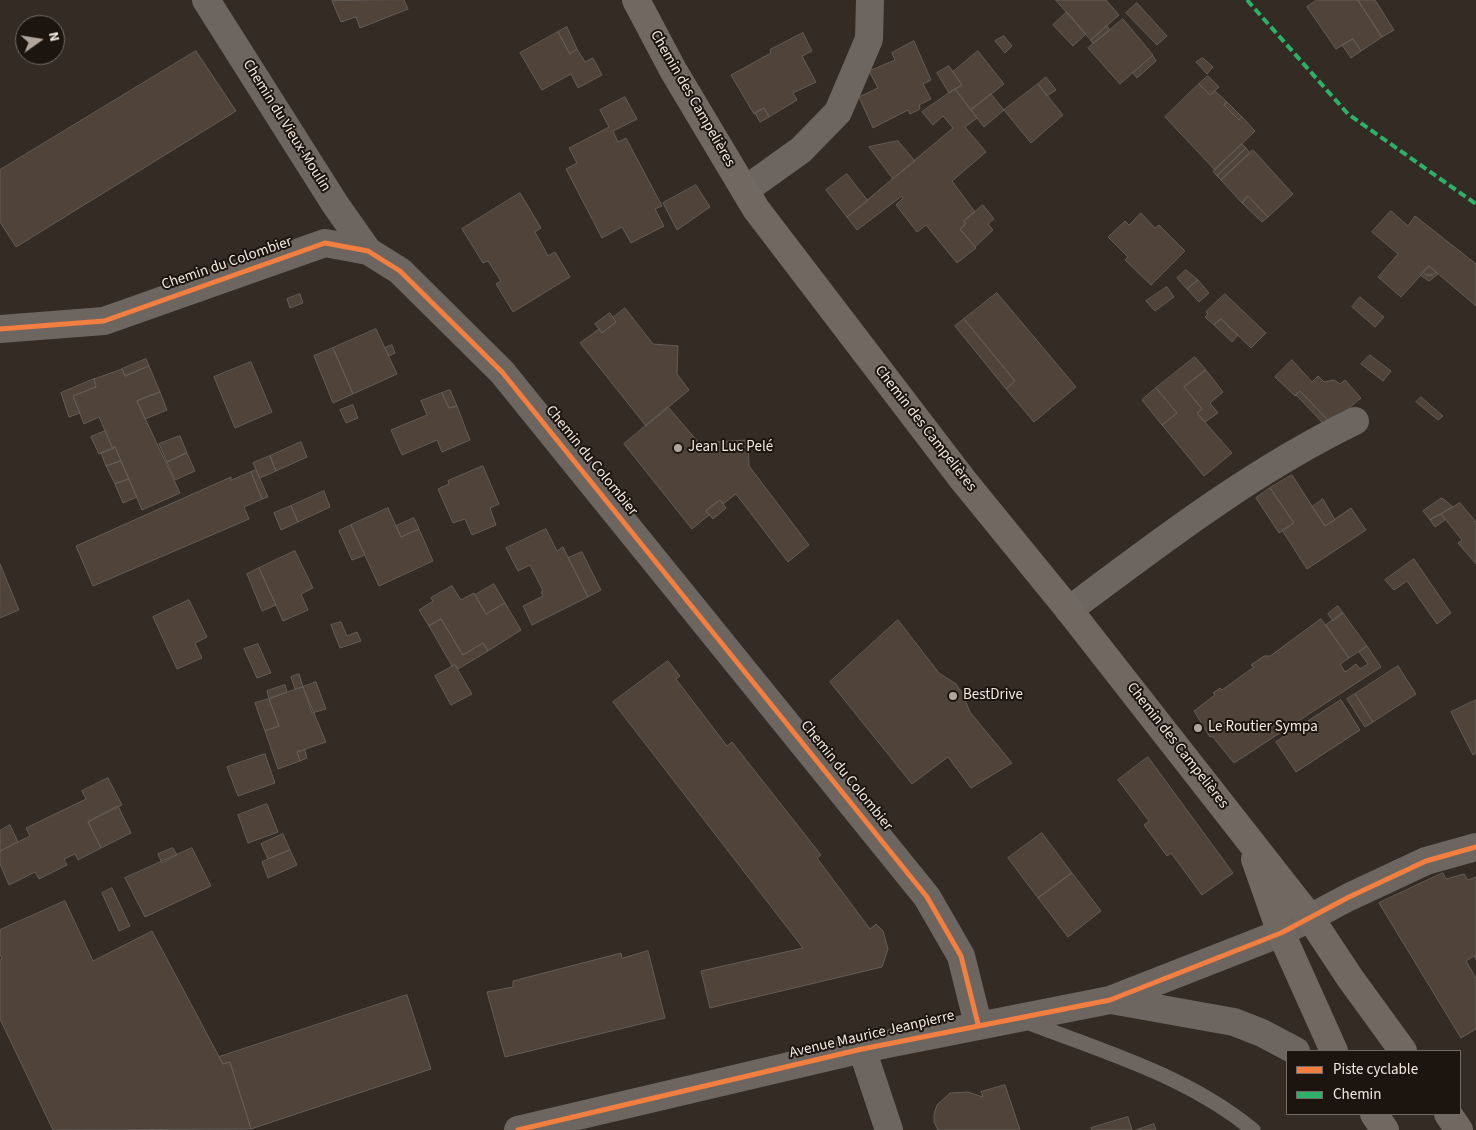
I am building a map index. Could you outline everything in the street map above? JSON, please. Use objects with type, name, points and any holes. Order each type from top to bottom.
[{"type":"main road","name":"Chemin des Campelières","points":[[636,0],[673,70],[756,209],[963,480],[1069,610],[1311,918],[1350,978],[1402,1050]]},
{"type":"main road","name":"Chemin des Campelières","points":[[1247,836],[1281,933],[1334,1050]]},
{"type":"main road","points":[[1375,1115],[1386,1130]]},
{"type":"main road","points":[[1449,1115],[1459,1130]]},
{"type":"street","name":"Chemin du Vieux-Moulin","points":[[206,0],[330,196],[368,251]]},
{"type":"street","points":[[745,190],[801,150],[838,112],[870,39],[870,0]]},
{"type":"street","name":"Chemin du Colombier","points":[[0,329],[104,320],[325,243],[368,251],[400,271],[502,372],[927,897],[961,956],[978,1024]]},
{"type":"street","points":[[1069,610],[1221,500],[1312,442],[1355,420]]},
{"type":"street","name":"Avenue Maurice Jeanpierre","points":[[518,1130],[862,1049],[978,1024],[1110,1000],[1281,933],[1349,897],[1426,861],[1476,847]]},
{"type":"street","points":[[1110,1000],[1234,1022],[1262,1033],[1294,1050]]},
{"type":"street","points":[[862,1049],[889,1130]]},
{"type":"lane","points":[[1016,1017],[1180,1083],[1237,1116],[1254,1130]]},
{"type":"building","points":[[404,0],[408,9],[360,28],[356,17],[341,22],[332,1]]},
{"type":"building","points":[[1056,0],[1106,0],[1119,15],[1091,40]]},
{"type":"building","points":[[1317,0],[1358,0],[1382,37],[1361,51],[1353,39],[1336,49],[1307,7]]},
{"type":"building","points":[[1358,0],[1375,0],[1394,30],[1382,37]]},
{"type":"building","points":[[1137,3],[1167,36],[1157,45],[1126,13]]},
{"type":"building","points":[[1067,12],[1086,34],[1073,46],[1053,25]]},
{"type":"building","points":[[1123,19],[1153,55],[1120,84],[1088,48]]},
{"type":"building","points":[[1107,26],[1110,30],[1093,44],[1091,40]]},
{"type":"building","points":[[567,27],[577,49],[570,54],[558,32]]},
{"type":"building","points":[[558,32],[570,54],[577,49],[585,62],[593,58],[602,75],[578,88],[571,74],[542,90],[520,53]]},
{"type":"building","points":[[803,33],[812,51],[802,56],[816,82],[793,93],[797,100],[769,117],[764,108],[754,114],[731,75],[771,53],[770,50]]},
{"type":"building","points":[[1004,36],[1012,46],[1005,53],[995,41]]},
{"type":"building","points":[[1353,39],[1361,51],[1351,58],[1342,45]]},
{"type":"building","points":[[914,41],[931,80],[923,84],[931,99],[919,105],[920,109],[910,114],[908,110],[873,128],[859,97],[878,88],[869,71],[895,60],[892,53]]},
{"type":"building","points":[[196,51],[236,111],[16,247],[0,222],[0,170]]},
{"type":"building","points":[[978,51],[1004,84],[971,110],[955,89],[962,85],[953,72]]},
{"type":"building","points":[[1153,56],[1156,61],[1137,78],[1133,73]]},
{"type":"building","points":[[1203,58],[1213,67],[1207,74],[1196,62]]},
{"type":"building","points":[[949,66],[962,85],[949,93],[937,73]]},
{"type":"building","points":[[1208,76],[1219,87],[1210,95],[1199,84]]},
{"type":"building","points":[[1046,77],[1056,90],[1047,96],[1038,84]]},
{"type":"building","points":[[1038,84],[1063,115],[1031,143],[1004,110]]},
{"type":"building","points":[[1199,84],[1210,95],[1215,91],[1227,102],[1224,105],[1239,120],[1242,117],[1255,131],[1215,170],[1165,117]]},
{"type":"building","points":[[955,89],[977,118],[965,127],[986,152],[952,181],[975,212],[964,221],[966,224],[960,229],[976,248],[957,263],[926,225],[917,232],[896,205],[903,198],[902,196],[857,230],[847,217],[953,128],[943,116],[933,125],[922,112]]},
{"type":"building","points":[[991,94],[1004,110],[984,127],[971,110]]},
{"type":"building","points":[[625,97],[637,119],[613,131],[618,142],[626,138],[662,206],[655,209],[664,226],[631,243],[622,227],[602,238],[566,169],[577,163],[569,148],[609,127],[600,110]]},
{"type":"building","points":[[1227,102],[1242,117],[1239,120],[1224,105]]},
{"type":"building","points":[[764,108],[769,117],[760,122],[755,113]]},
{"type":"building","points":[[898,141],[915,161],[893,179],[869,147]]},
{"type":"building","points":[[1242,144],[1246,148],[1217,176],[1213,171]]},
{"type":"building","points":[[1246,148],[1250,153],[1221,180],[1217,176]]},
{"type":"building","points":[[1253,150],[1293,194],[1268,217],[1248,196],[1242,203],[1221,180]]},
{"type":"building","points":[[847,174],[868,201],[847,217],[826,190]]},
{"type":"building","points":[[696,185],[710,207],[677,230],[663,203]]},
{"type":"building","points":[[520,193],[541,228],[535,232],[548,256],[555,252],[570,277],[513,312],[496,284],[501,281],[488,261],[483,263],[462,229]]},
{"type":"building","points":[[1248,196],[1268,217],[1262,222],[1242,203]]},
{"type":"building","points":[[983,205],[994,219],[988,224],[993,230],[975,247],[960,229],[966,224],[964,221]]},
{"type":"building","points":[[1391,211],[1408,226],[1415,216],[1476,264],[1476,306],[1429,266],[1401,297],[1378,277],[1398,254],[1372,232]]},
{"type":"building","points":[[1141,213],[1155,228],[1159,225],[1185,251],[1151,285],[1125,260],[1128,257],[1108,237],[1125,221],[1129,225]]},
{"type":"building","points":[[1429,266],[1436,272],[1433,275],[1426,275],[1423,272]]},
{"type":"building","points":[[1186,270],[1198,280],[1187,289],[1177,278]]},
{"type":"building","points":[[1423,272],[1426,275],[1433,275],[1436,272],[1438,274],[1429,281],[1420,275]]},
{"type":"building","points":[[1198,280],[1209,293],[1199,302],[1187,289]]},
{"type":"building","points":[[1167,287],[1174,297],[1155,311],[1146,301]]},
{"type":"building","points":[[997,293],[1076,387],[1034,422],[1006,389],[1015,381],[964,319]]},
{"type":"building","points":[[300,294],[303,303],[290,308],[287,299]]},
{"type":"building","points":[[1225,294],[1266,333],[1251,348],[1221,319],[1214,325],[1205,317],[1208,314],[1206,312]]},
{"type":"building","points":[[1360,297],[1384,317],[1375,327],[1352,307]]},
{"type":"building","points":[[625,308],[653,344],[678,346],[677,374],[689,390],[646,426],[580,343],[599,329],[602,333],[616,322],[613,318]]},
{"type":"building","points":[[610,313],[616,322],[602,333],[595,324]]},
{"type":"building","points":[[964,319],[1015,381],[1006,389],[955,326]]},
{"type":"building","points":[[1221,319],[1238,335],[1232,342],[1214,325]]},
{"type":"building","points":[[376,329],[397,374],[353,394],[333,348]]},
{"type":"building","points":[[392,345],[395,353],[389,356],[385,348]]},
{"type":"building","points":[[333,348],[353,394],[333,403],[314,356]]},
{"type":"building","points":[[1370,355],[1391,371],[1383,381],[1361,364]]},
{"type":"building","points":[[1195,357],[1206,370],[1184,387],[1202,409],[1197,413],[1232,453],[1204,476],[1162,425],[1177,413],[1156,388]]},
{"type":"building","points":[[146,359],[149,366],[125,376],[122,369]]},
{"type":"building","points":[[1292,360],[1312,382],[1318,376],[1324,382],[1334,380],[1340,384],[1345,380],[1361,398],[1349,408],[1354,412],[1336,429],[1300,391],[1295,396],[1275,377]]},
{"type":"building","points":[[251,362],[272,412],[235,428],[214,377]]},
{"type":"building","points":[[149,366],[160,392],[137,401],[180,493],[142,510],[115,447],[113,449],[99,417],[84,424],[73,396],[96,387],[94,379],[122,369],[125,376]]},
{"type":"building","points":[[1206,370],[1223,392],[1210,403],[1218,413],[1205,422],[1197,413],[1202,409],[1184,387]]},
{"type":"building","points":[[94,379],[96,387],[73,396],[80,413],[69,417],[61,393]]},
{"type":"building","points":[[1156,388],[1177,413],[1162,425],[1142,400]]},
{"type":"building","points":[[450,390],[457,406],[449,408],[442,393]]},
{"type":"building","points":[[1300,391],[1327,419],[1323,423],[1296,395]]},
{"type":"building","points":[[160,392],[167,410],[145,419],[137,401]]},
{"type":"building","points":[[442,393],[449,408],[457,406],[470,440],[442,452],[437,440],[402,455],[391,430],[427,415],[421,401]]},
{"type":"building","points":[[1421,397],[1443,416],[1438,420],[1416,402]]},
{"type":"building","points":[[353,405],[358,418],[346,423],[340,410]]},
{"type":"building","points":[[668,407],[699,443],[748,440],[749,466],[809,545],[788,562],[736,494],[723,504],[720,500],[706,511],[709,515],[692,529],[624,444]]},
{"type":"building","points":[[105,431],[113,449],[99,454],[91,437]]},
{"type":"building","points":[[180,436],[187,453],[167,462],[159,444]]},
{"type":"building","points":[[301,442],[307,457],[276,471],[270,456]]},
{"type":"building","points":[[115,447],[121,461],[106,466],[101,453]]},
{"type":"building","points":[[187,453],[195,471],[175,480],[167,462]]},
{"type":"building","points":[[270,456],[276,471],[260,478],[253,463]]},
{"type":"building","points":[[121,461],[129,479],[115,484],[106,466]]},
{"type":"building","points":[[483,466],[499,504],[490,508],[496,525],[472,535],[465,519],[453,523],[438,489],[449,484],[448,481]]},
{"type":"building","points":[[256,470],[268,497],[262,499],[251,472]]},
{"type":"building","points":[[251,472],[262,499],[244,507],[249,519],[93,586],[76,546],[231,477],[231,480]]},
{"type":"building","points":[[1292,475],[1325,526],[1351,508],[1366,530],[1307,569],[1282,530],[1294,523],[1270,488]]},
{"type":"building","points":[[129,479],[137,497],[123,503],[115,484]]},
{"type":"building","points":[[1270,488],[1294,523],[1279,533],[1256,498]]},
{"type":"building","points":[[324,491],[330,507],[298,522],[291,506]]},
{"type":"building","points":[[1442,498],[1453,507],[1430,520],[1423,511]]},
{"type":"building","points":[[1323,499],[1335,520],[1325,526],[1312,507]]},
{"type":"building","points":[[720,500],[726,508],[713,519],[706,511]]},
{"type":"building","points":[[1460,503],[1476,522],[1476,564],[1458,543],[1462,540],[1441,514]]},
{"type":"building","points":[[291,506],[298,522],[281,530],[274,513]]},
{"type":"building","points":[[388,508],[401,537],[419,529],[433,561],[379,586],[351,525]]},
{"type":"building","points":[[1441,514],[1445,520],[1435,527],[1430,520]]},
{"type":"building","points":[[414,518],[419,529],[401,537],[396,526]]},
{"type":"building","points":[[351,525],[365,555],[352,560],[339,531]]},
{"type":"building","points":[[546,529],[557,551],[563,547],[588,597],[532,625],[523,606],[543,596],[541,592],[543,591],[530,565],[518,571],[506,548]]},
{"type":"building","points":[[295,551],[313,588],[301,594],[308,610],[283,621],[259,568]]},
{"type":"building","points":[[582,552],[601,590],[588,597],[568,558]]},
{"type":"building","points":[[1414,559],[1451,613],[1437,624],[1407,581],[1394,590],[1385,580]]},
{"type":"building","points":[[0,564],[19,610],[0,618]]},
{"type":"building","points":[[259,568],[276,605],[262,611],[247,574]]},
{"type":"building","points":[[494,584],[505,603],[486,614],[475,595]]},
{"type":"building","points":[[452,586],[461,600],[474,593],[486,614],[505,603],[521,630],[488,651],[483,643],[463,655],[441,619],[429,626],[419,610],[433,601],[431,598]]},
{"type":"building","points":[[189,600],[207,637],[195,643],[202,658],[177,669],[153,617]]},
{"type":"building","points":[[1338,606],[1343,613],[1333,621],[1328,614]]},
{"type":"building","points":[[1343,613],[1367,646],[1349,658],[1326,625]]},
{"type":"building","points":[[441,619],[463,655],[483,643],[488,651],[458,669],[455,665],[452,666],[429,626]]},
{"type":"building","points":[[1321,619],[1349,658],[1340,664],[1345,672],[1356,664],[1360,669],[1368,664],[1359,652],[1367,646],[1381,667],[1234,763],[1212,736],[1210,737],[1194,711],[1215,695],[1213,693],[1220,688],[1222,690],[1254,667],[1251,665],[1264,656],[1270,656]]},
{"type":"building","points":[[898,620],[939,673],[956,684],[970,712],[1012,763],[971,788],[948,757],[912,784],[830,682]]},
{"type":"building","points":[[341,622],[347,636],[357,632],[361,641],[340,648],[331,625]]},
{"type":"building","points":[[258,644],[271,673],[257,678],[244,649]]},
{"type":"building","points":[[668,661],[680,676],[676,679],[727,746],[732,742],[821,855],[817,858],[870,929],[876,924],[883,931],[888,949],[882,967],[710,1008],[701,971],[803,948],[613,702]]},
{"type":"building","points":[[455,665],[472,694],[451,705],[435,676]]},
{"type":"building","points":[[1398,666],[1416,694],[1373,722],[1355,694]]},
{"type":"building","points":[[299,674],[303,687],[295,689],[291,677]]},
{"type":"building","points":[[316,682],[326,709],[312,713],[303,687]]},
{"type":"building","points":[[285,685],[287,692],[269,699],[267,691]]},
{"type":"building","points":[[303,687],[326,742],[297,752],[300,761],[278,769],[265,731],[279,726],[269,699]]},
{"type":"building","points":[[1355,694],[1373,722],[1365,727],[1347,699]]},
{"type":"building","points":[[269,699],[279,726],[265,731],[255,703]]},
{"type":"building","points":[[1341,700],[1360,730],[1296,772],[1276,742]]},
{"type":"building","points":[[1476,700],[1476,753],[1473,755],[1451,712]]},
{"type":"building","points":[[305,750],[307,758],[300,761],[297,752]]},
{"type":"building","points":[[265,754],[275,783],[238,796],[227,767]]},
{"type":"building","points":[[1148,757],[1233,873],[1202,895],[1171,853],[1167,856],[1144,825],[1149,821],[1118,780]]},
{"type":"building","points":[[108,778],[122,805],[88,822],[101,848],[78,860],[75,854],[64,859],[67,865],[39,879],[35,872],[9,885],[0,864],[0,851],[30,836],[26,828],[86,799],[82,791]]},
{"type":"building","points":[[267,804],[278,832],[248,843],[238,815]]},
{"type":"building","points":[[118,806],[131,833],[101,848],[88,822]]},
{"type":"building","points":[[10,825],[18,842],[0,851],[0,831]]},
{"type":"building","points":[[1042,833],[1072,873],[1038,898],[1008,858]]},
{"type":"building","points":[[283,834],[290,850],[268,859],[261,844]]},
{"type":"building","points":[[173,848],[177,855],[162,863],[158,854]]},
{"type":"building","points":[[192,848],[211,886],[145,917],[125,878]]},
{"type":"building","points":[[290,850],[297,865],[268,878],[262,862]]},
{"type":"building","points":[[1072,873],[1101,911],[1068,937],[1038,898]]},
{"type":"building","points":[[1443,873],[1446,879],[1464,874],[1468,880],[1476,877],[1476,960],[1474,956],[1466,961],[1476,978],[1476,1029],[1461,1038],[1379,903]]},
{"type":"building","points":[[112,888],[130,926],[119,931],[102,893]]},
{"type":"building","points":[[65,901],[93,961],[152,931],[223,1064],[230,1062],[251,1129],[53,1130],[0,1019],[0,960],[2,959],[0,954],[0,930]]},
{"type":"building","points":[[648,951],[665,1018],[505,1057],[487,992],[513,987],[513,981],[621,953],[622,958]]},
{"type":"building","points":[[407,995],[431,1069],[251,1129],[230,1062],[223,1064],[219,1057]]},
{"type":"building","points":[[1005,1085],[1020,1130],[938,1130],[934,1122],[934,1114],[937,1105],[950,1093],[968,1092],[983,1097],[981,1092]]},
{"type":"building","points":[[1128,1117],[1132,1130],[1092,1130],[1091,1128]]},
{"type":"building","points":[[1154,1124],[1156,1130],[1136,1130]]},
{"type":"marked path","points":[[1247,0],[1348,114],[1476,204]]},
{"type":"cycle path","points":[[0,329],[104,321],[325,243],[368,251],[400,271],[502,372],[927,897],[961,956],[978,1024]]},
{"type":"cycle path","points":[[518,1130],[862,1049],[1110,1000],[1281,933],[1349,897],[1426,861],[1476,847]]},
{"type":"place","name":"Jean Luc Pelé","points":[[678,448]]},
{"type":"place","name":"BestDrive","points":[[953,696]]},
{"type":"place","name":"Le Routier Sympa","points":[[1198,728]]}]
